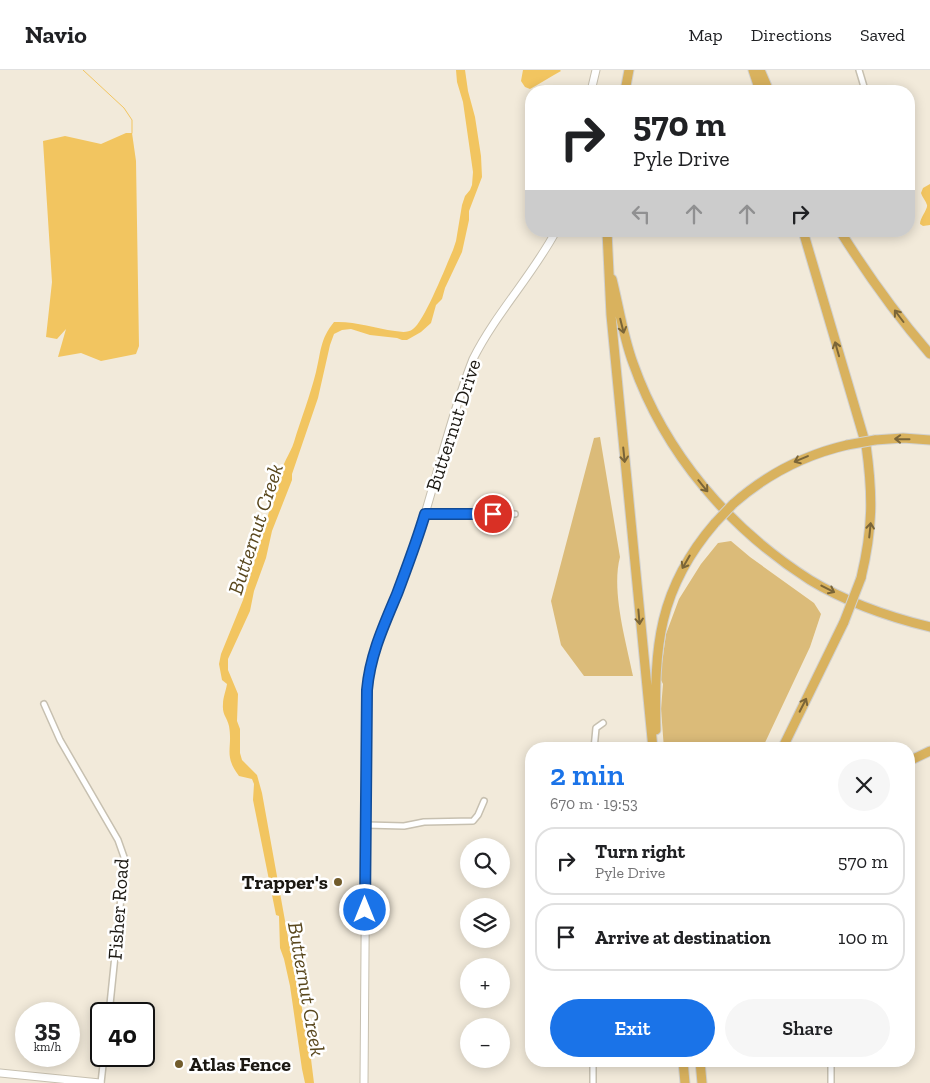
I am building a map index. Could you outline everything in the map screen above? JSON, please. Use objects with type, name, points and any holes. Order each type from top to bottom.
[{"type":"highway","points":[[626,85],[629,70]]},
{"type":"highway","points":[[753,70],[758,85]]},
{"type":"highway","points":[[760,70],[766,85]]},
{"type":"highway","points":[[607,237],[610,306],[619,406],[653,742]]},
{"type":"highway","points":[[785,742],[844,622],[861,578],[867,552],[872,513],[866,444],[804,237]]},
{"type":"highway","points":[[844,237],[894,310],[930,354]]},
{"type":"highway","points":[[608,261],[624,332],[633,363],[648,400],[674,447],[707,491],[729,515],[770,552],[812,581],[855,602],[886,614],[930,627]]},
{"type":"highway","points":[[654,742],[655,680],[658,644],[666,607],[686,561],[715,523],[733,504],[761,482],[789,465],[816,453],[848,444],[875,440],[902,438],[930,440]]},
{"type":"highway","points":[[915,758],[930,751]]},
{"type":"highway","points":[[684,1067],[685,1083]]},
{"type":"street","points":[[592,85],[596,70]]},
{"type":"street","points":[[859,70],[864,85]]},
{"type":"street","name":"Butternut Drive","points":[[364,1083],[368,676],[376,643],[414,551],[473,359],[487,334],[543,255],[553,237]]},
{"type":"street","points":[[425,514],[515,514]]},
{"type":"street","name":"Fisher Road","points":[[44,704],[60,740],[107,820],[122,850],[123,877],[109,1002]]},
{"type":"street","points":[[595,742],[596,728],[603,723]]},
{"type":"street","points":[[366,825],[404,826],[424,822],[473,821],[484,801]]},
{"type":"street","points":[[0,1073],[100,1083],[102,1067]]},
{"type":"street","points":[[593,1067],[593,1083]]},
{"type":"street","points":[[831,1067],[831,1083]]},
{"type":"shaded area","points":[[456,70],[465,70],[475,117],[482,177],[469,211],[469,220],[462,252],[445,288],[442,299],[436,305],[431,323],[421,332],[407,340],[370,335],[351,329],[342,330],[334,334],[318,398],[292,474],[292,480],[272,531],[250,611],[228,659],[228,670],[238,694],[237,721],[240,729],[240,753],[242,760],[257,775],[262,793],[309,1043],[314,1083],[305,1083],[290,986],[280,948],[279,916],[276,915],[253,800],[254,784],[252,779],[239,776],[231,762],[229,726],[223,708],[227,684],[222,680],[219,664],[221,654],[243,600],[276,488],[281,481],[283,466],[294,442],[329,328],[334,322],[342,322],[400,332],[407,332],[413,329],[429,305],[453,250],[462,205],[472,185],[473,172],[463,102],[457,82]]},
{"type":"shaded area","points":[[523,70],[561,71],[537,85],[525,85],[525,87],[521,81]]},
{"type":"shaded area","points":[[126,133],[132,133],[136,161],[139,346],[136,354],[101,361],[81,353],[58,357],[66,329],[57,339],[46,337],[52,282],[43,141],[65,136],[101,144]]},
{"type":"shaded area","points":[[930,184],[930,225],[923,226],[920,222],[927,205],[921,193],[923,188]]},
{"type":"shaded area","points":[[600,437],[620,557],[617,585],[618,600],[633,676],[584,676],[561,645],[551,601],[594,438]]},
{"type":"shaded area","points":[[731,541],[814,603],[821,614],[810,647],[765,742],[663,742],[661,709],[663,684],[660,678],[666,634],[679,599],[701,564],[718,543]]},
{"type":"waterway","points":[[83,70],[124,108],[132,120],[132,133]]},
{"type":"place","name":"Trapper's","points":[[338,882]]},
{"type":"place","name":"Atlas Fence","points":[[179,1064]]},
{"type":"route","points":[[365,910],[367,690],[368,676],[376,643],[414,551],[425,514],[493,514]]},
{"type":"water label","name":"Butternut Creek","points":[[255,529]]},
{"type":"water label","name":"Butternut Creek","points":[[307,989]]}]
